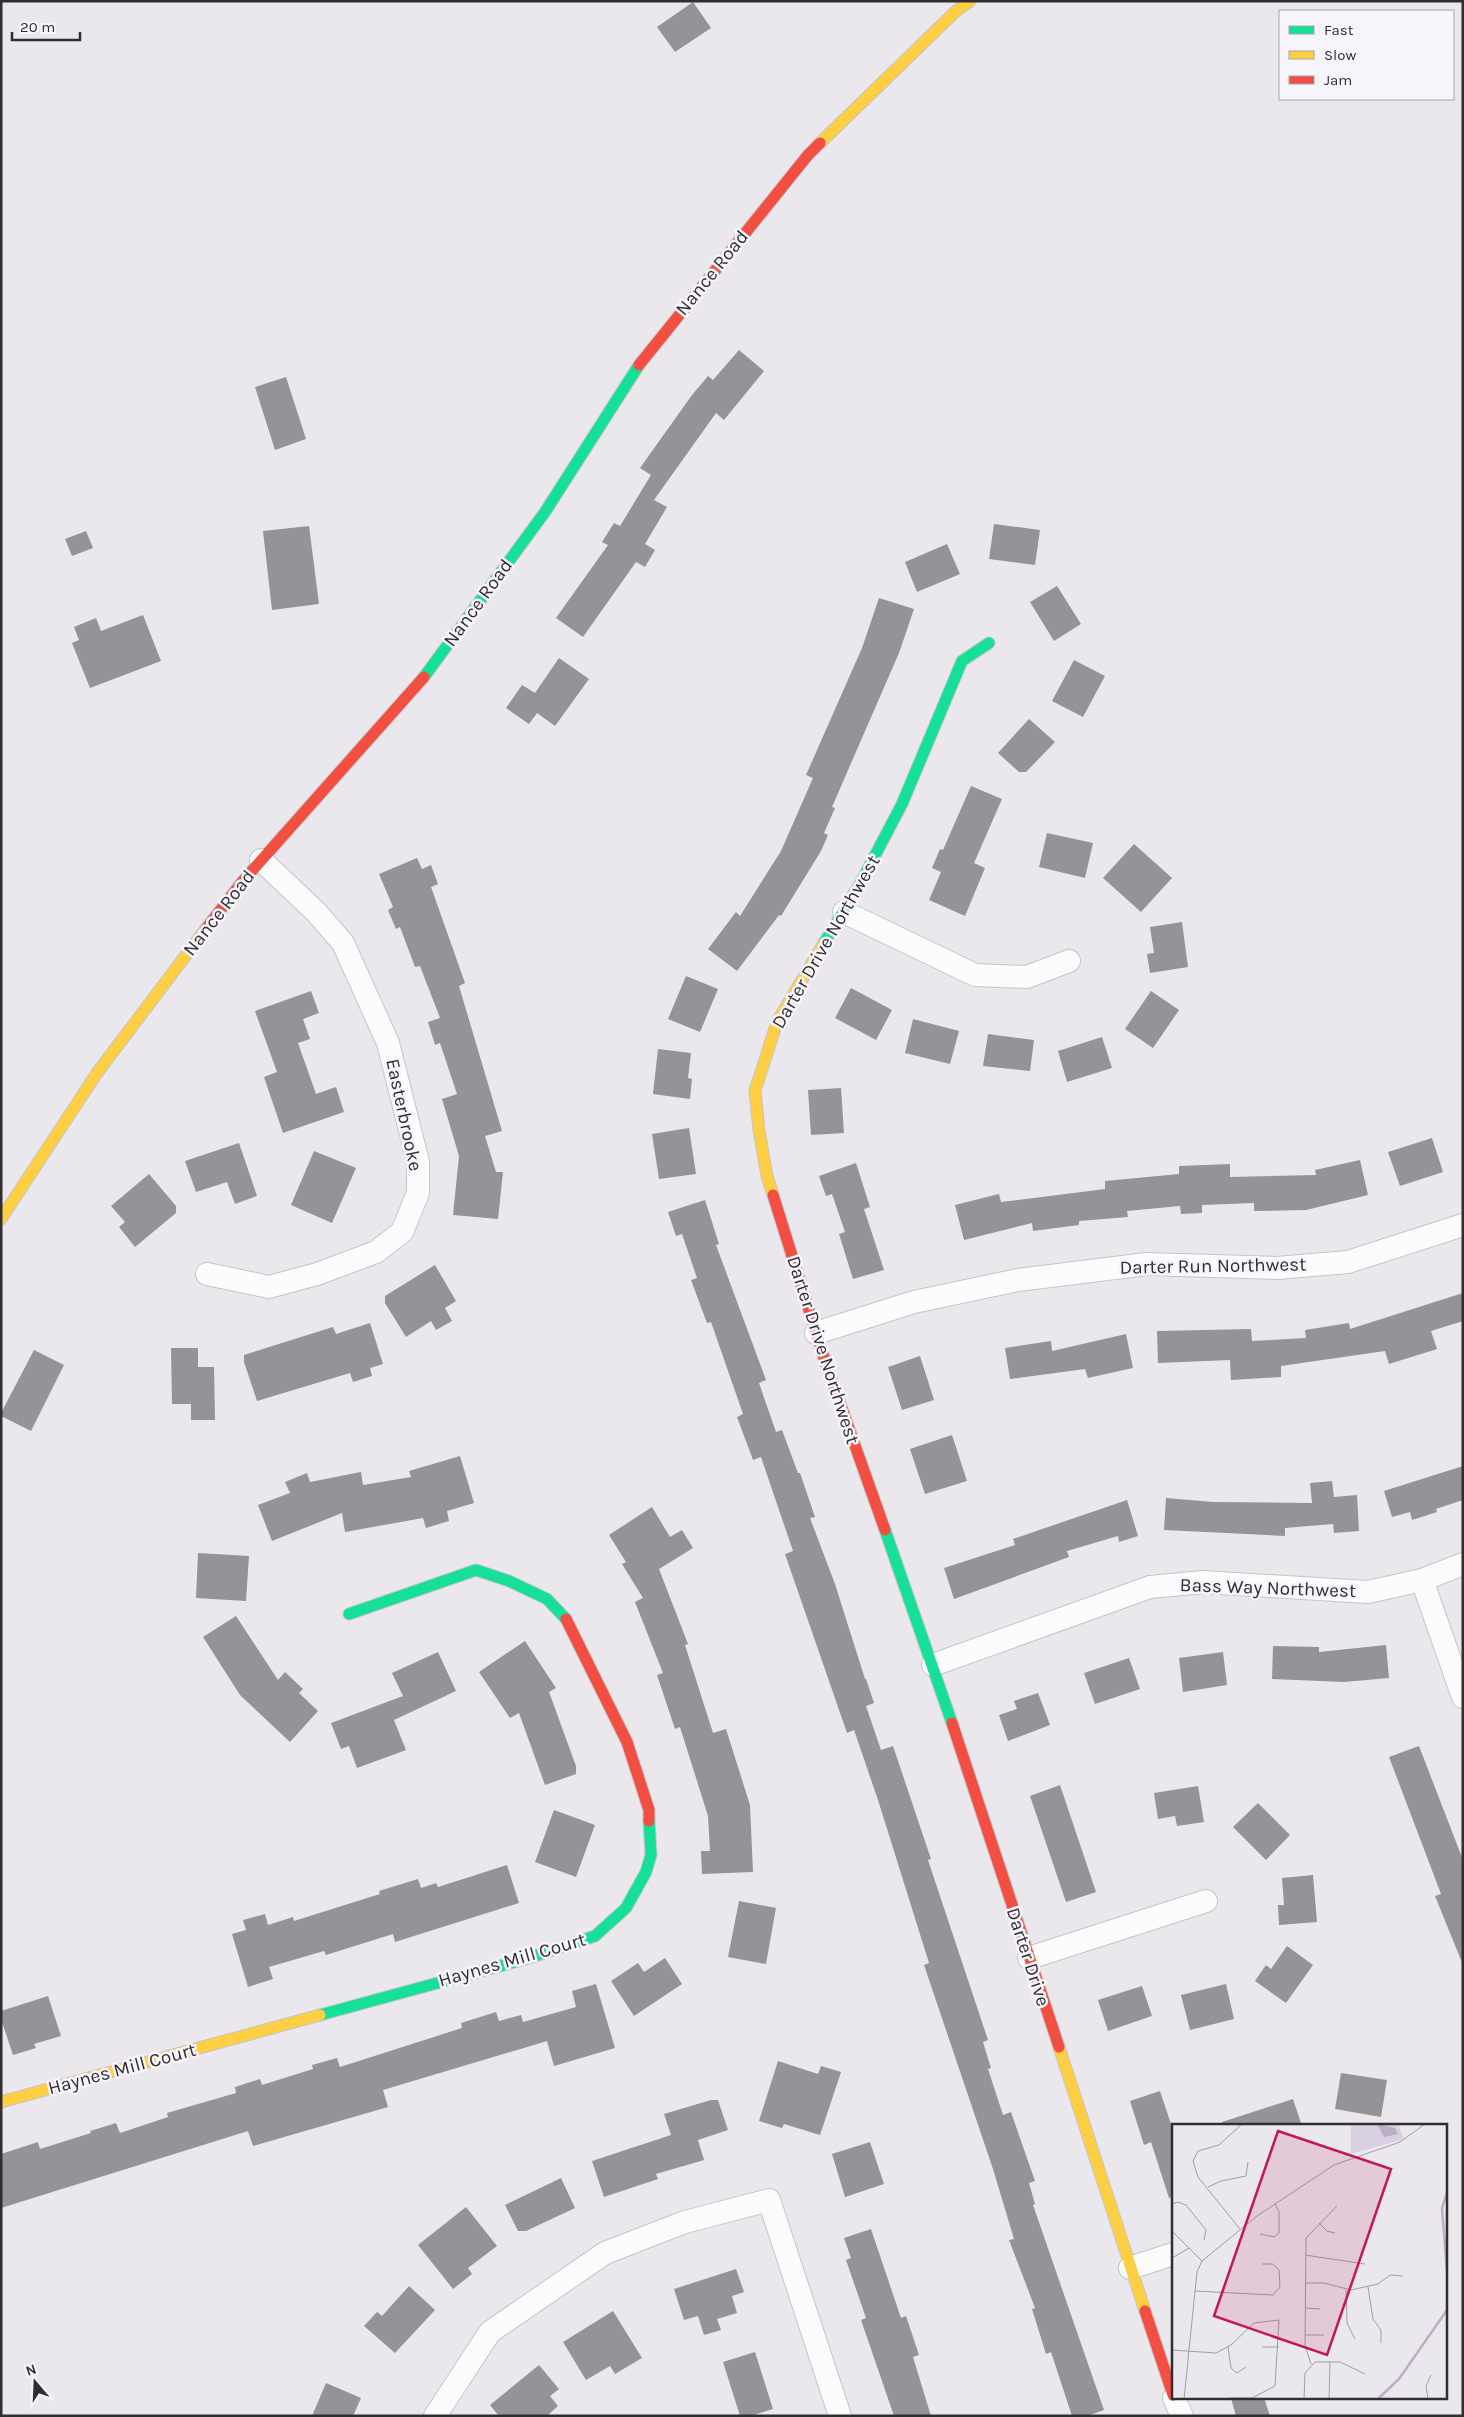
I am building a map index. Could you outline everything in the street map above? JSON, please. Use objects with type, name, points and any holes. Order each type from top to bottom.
[{"type":"street","name":"Nance Road","points":[[1,1219],[97,1073],[242,882],[413,692],[545,512],[647,352],[798,167],[941,25],[970,1]]},
{"type":"street","name":"Darter Drive Northwest","points":[[882,1521],[816,1333],[767,1176],[759,1130],[756,1091],[777,1022],[844,912],[902,804],[962,661],[989,644]]},
{"type":"street","name":"Easterbrooke","points":[[207,1274],[269,1287],[318,1274],[376,1252],[402,1232],[418,1193],[418,1162],[388,1043],[343,943],[316,912],[261,860]]},
{"type":"street","points":[[844,912],[975,975],[1026,977],[1069,961]]},
{"type":"street","name":"Darter Run Northwest","points":[[816,1333],[914,1302],[1018,1280],[1147,1264],[1278,1268],[1348,1262],[1463,1226]]},
{"type":"street","name":"Darter Drive","points":[[882,1521],[933,1665],[1172,2391]]},
{"type":"street","name":"Bass Way Northwest","points":[[933,1665],[1150,1587],[1203,1582],[1368,1592],[1422,1580],[1463,1564]]},
{"type":"street","name":"Haynes Mill Court","points":[[1,2102],[529,1958],[595,1936],[626,1908],[646,1872],[651,1855],[648,1810],[627,1742],[570,1623],[547,1599],[509,1580],[476,1570],[349,1614]]},
{"type":"street","points":[[1422,1580],[1463,1697]]},
{"type":"street","points":[[1029,1958],[1206,1902]]},
{"type":"street","points":[[435,2416],[490,2332],[605,2253],[685,2222],[769,2200],[840,2416]]},
{"type":"street","points":[[1130,2268],[1172,2254]]},
{"type":"street","name":"Darter Drive","points":[[1175,2400],[1182,2416]]},
{"type":"building","points":[[693,2],[711,28],[675,52],[657,27]]},
{"type":"building","points":[[739,350],[764,371],[724,420],[716,413],[654,500],[667,507],[645,544],[655,550],[645,567],[636,562],[583,637],[556,618],[608,545],[602,542],[614,523],[620,526],[651,475],[640,468],[692,395],[708,376],[713,380]]},
{"type":"building","points":[[286,377],[306,439],[275,450],[255,387]]},
{"type":"building","points":[[994,524],[1040,530],[1035,565],[989,559]]},
{"type":"building","points":[[309,526],[319,604],[272,610],[263,531]]},
{"type":"building","points":[[86,531],[93,548],[72,556],[65,539]]},
{"type":"building","points":[[947,544],[960,574],[917,592],[905,562]]},
{"type":"building","points":[[1057,586],[1081,624],[1054,641],[1030,602]]},
{"type":"building","points":[[879,598],[914,609],[899,653],[832,807],[835,808],[824,833],[828,835],[821,851],[781,916],[779,915],[737,971],[708,949],[736,912],[740,916],[781,851],[813,778],[806,775],[862,648]]},
{"type":"building","points":[[143,615],[161,661],[90,688],[72,643],[79,640],[74,627],[96,618],[101,631]]},
{"type":"building","points":[[559,658],[589,679],[555,726],[537,713],[529,724],[506,708],[522,685],[535,693]]},
{"type":"building","points":[[1074,660],[1105,676],[1083,717],[1052,701]]},
{"type":"building","points":[[1029,719],[1055,742],[1026,772],[1019,772],[998,753]]},
{"type":"building","points":[[971,786],[1002,799],[974,863],[985,868],[965,916],[929,900],[941,872],[932,868],[940,849],[943,850]]},
{"type":"building","points":[[1047,833],[1093,843],[1085,878],[1039,867]]},
{"type":"building","points":[[1134,844],[1172,878],[1141,912],[1103,878]]},
{"type":"building","points":[[417,858],[422,869],[431,865],[438,884],[431,887],[465,983],[459,986],[502,1131],[485,1136],[496,1172],[503,1172],[498,1219],[453,1215],[459,1156],[442,1099],[457,1094],[440,1043],[435,1045],[428,1022],[440,1018],[420,966],[415,967],[400,927],[396,929],[388,910],[393,907],[379,874]]},
{"type":"building","points":[[1182,922],[1188,967],[1150,973],[1147,954],[1154,953],[1150,927]]},
{"type":"building","points":[[686,976],[718,989],[700,1032],[668,1019]]},
{"type":"building","points":[[851,988],[892,1010],[876,1040],[835,1018]]},
{"type":"building","points":[[311,991],[319,1013],[303,1019],[310,1039],[298,1043],[316,1094],[336,1087],[344,1112],[283,1133],[264,1077],[277,1072],[255,1011]]},
{"type":"building","points":[[1151,991],[1179,1010],[1153,1048],[1125,1029]]},
{"type":"building","points":[[913,1019],[959,1031],[950,1064],[905,1053]]},
{"type":"building","points":[[988,1034],[1034,1040],[1030,1071],[983,1066]]},
{"type":"building","points":[[1102,1037],[1112,1068],[1067,1082],[1058,1051]]},
{"type":"building","points":[[658,1049],[691,1053],[688,1078],[692,1079],[690,1099],[653,1094]]},
{"type":"building","points":[[841,1088],[844,1133],[811,1135],[808,1090]]},
{"type":"building","points":[[689,1128],[696,1174],[659,1179],[652,1134]]},
{"type":"building","points":[[1432,1138],[1443,1172],[1400,1186],[1388,1152]]},
{"type":"building","points":[[239,1143],[257,1196],[235,1204],[227,1182],[196,1192],[185,1161]]},
{"type":"building","points":[[314,1151],[356,1168],[332,1223],[291,1205]]},
{"type":"building","points":[[1360,1160],[1368,1195],[1306,1210],[1254,1211],[1254,1203],[1202,1205],[1202,1213],[1181,1214],[1180,1206],[1127,1211],[1128,1217],[1079,1221],[1079,1225],[1033,1231],[1032,1223],[964,1240],[955,1205],[999,1194],[1001,1202],[1105,1189],[1105,1181],[1179,1174],[1179,1166],[1230,1164],[1230,1177],[1316,1175],[1315,1170]]},
{"type":"building","points":[[856,1163],[870,1207],[864,1209],[884,1270],[853,1279],[839,1234],[845,1232],[832,1194],[826,1196],[819,1176]]},
{"type":"building","points":[[149,1174],[176,1206],[176,1213],[135,1247],[119,1227],[125,1222],[111,1206]]},
{"type":"building","points":[[705,1200],[719,1244],[716,1245],[766,1380],[759,1383],[776,1432],[782,1430],[798,1473],[800,1473],[815,1517],[810,1518],[835,1584],[874,1703],[866,1706],[881,1750],[893,1746],[931,1859],[928,1860],[988,2040],[983,2042],[991,2068],[988,2069],[1003,2115],[1011,2112],[1035,2181],[1029,2183],[1035,2204],[1033,2205],[1104,2410],[1087,2416],[1072,2416],[1051,2352],[1046,2354],[1032,2309],[1035,2308],[1009,2240],[1014,2239],[993,2169],[924,1965],[929,1963],[878,1800],[854,1730],[847,1733],[785,1554],[793,1551],[761,1457],[753,1460],[737,1417],[743,1414],[711,1322],[707,1323],[691,1280],[697,1278],[682,1234],[676,1236],[668,1212]]},
{"type":"building","points":[[435,1265],[456,1301],[445,1308],[452,1321],[436,1330],[431,1321],[406,1337],[385,1303],[385,1296]]},
{"type":"building","points":[[1463,1293],[1463,1321],[1431,1331],[1437,1349],[1389,1364],[1385,1351],[1281,1366],[1281,1377],[1231,1380],[1230,1360],[1158,1363],[1157,1331],[1251,1329],[1252,1341],[1306,1338],[1305,1330],[1349,1323],[1350,1329]]},
{"type":"building","points":[[370,1323],[383,1364],[370,1368],[372,1376],[353,1382],[350,1373],[257,1401],[244,1362],[244,1355],[333,1327],[336,1334]]},
{"type":"building","points":[[1126,1334],[1133,1368],[1088,1378],[1085,1369],[1010,1379],[1005,1348],[1051,1341],[1052,1351]]},
{"type":"building","points":[[171,1348],[198,1348],[198,1367],[214,1367],[215,1420],[191,1420],[191,1404],[172,1404]]},
{"type":"building","points":[[34,1350],[64,1365],[31,1431],[1,1416],[1,1413]]},
{"type":"building","points":[[920,1356],[934,1400],[902,1410],[888,1367]]},
{"type":"building","points":[[952,1435],[967,1481],[925,1494],[910,1449]]},
{"type":"building","points":[[460,1456],[474,1503],[447,1511],[449,1521],[426,1528],[423,1518],[345,1532],[342,1513],[272,1541],[258,1505],[290,1493],[285,1482],[307,1473],[310,1482],[361,1472],[363,1485],[411,1477],[409,1471]]},
{"type":"building","points":[[1463,1466],[1463,1500],[1436,1509],[1437,1512],[1412,1520],[1410,1512],[1392,1517],[1384,1491]]},
{"type":"building","points":[[1332,1481],[1334,1497],[1357,1495],[1359,1531],[1334,1533],[1333,1524],[1285,1528],[1285,1536],[1164,1530],[1166,1498],[1213,1502],[1312,1503],[1310,1483]]},
{"type":"building","points":[[1127,1500],[1138,1536],[1119,1542],[1118,1536],[1067,1551],[1069,1557],[954,1599],[944,1568],[1015,1545],[1013,1539]]},
{"type":"building","points":[[652,1507],[670,1537],[682,1530],[693,1548],[659,1569],[688,1644],[685,1645],[713,1733],[726,1729],[750,1805],[753,1872],[702,1874],[701,1851],[710,1851],[708,1816],[680,1727],[675,1729],[657,1675],[663,1673],[635,1602],[643,1598],[622,1564],[626,1562],[609,1535]]},
{"type":"building","points":[[198,1553],[249,1556],[246,1601],[196,1598]]},
{"type":"building","points":[[236,1616],[278,1680],[285,1672],[303,1689],[299,1693],[318,1711],[290,1742],[240,1695],[203,1637]]},
{"type":"building","points":[[525,1641],[556,1688],[549,1692],[576,1766],[576,1774],[545,1785],[519,1713],[510,1718],[479,1672]]},
{"type":"building","points":[[1386,1645],[1389,1678],[1344,1682],[1272,1679],[1273,1646],[1319,1647],[1319,1652]]},
{"type":"building","points":[[438,1652],[456,1691],[394,1720],[406,1750],[357,1768],[349,1746],[341,1749],[331,1723],[403,1696],[392,1673]]},
{"type":"building","points":[[1223,1652],[1227,1685],[1183,1692],[1179,1658]]},
{"type":"building","points":[[1129,1658],[1140,1689],[1095,1704],[1084,1673]]},
{"type":"building","points":[[1038,1693],[1050,1725],[1008,1741],[999,1715],[1017,1709],[1014,1701]]},
{"type":"building","points":[[1419,1746],[1463,1860],[1463,1965],[1435,1896],[1441,1894],[1389,1757]]},
{"type":"building","points":[[1060,1785],[1096,1892],[1066,1902],[1030,1796]]},
{"type":"building","points":[[1198,1786],[1204,1822],[1177,1826],[1175,1816],[1158,1819],[1154,1793]]},
{"type":"building","points":[[1258,1803],[1290,1835],[1266,1860],[1233,1827]]},
{"type":"building","points":[[554,1810],[595,1825],[576,1877],[535,1862]]},
{"type":"building","points":[[507,1865],[519,1903],[395,1942],[393,1934],[326,1955],[324,1951],[269,1967],[273,1979],[248,1987],[232,1934],[246,1930],[243,1920],[265,1914],[268,1925],[293,1917],[294,1921],[380,1894],[379,1891],[418,1879],[421,1888],[436,1883],[438,1887]]},
{"type":"building","points":[[1313,1875],[1317,1922],[1279,1925],[1278,1905],[1284,1905],[1282,1878]]},
{"type":"building","points":[[739,1901],[776,1908],[766,1964],[728,1957]]},
{"type":"building","points":[[1287,1946],[1313,1965],[1286,2003],[1255,1981],[1266,1965],[1271,1969]]},
{"type":"building","points":[[665,1958],[682,1984],[634,2016],[611,1981],[638,1963],[644,1972]]},
{"type":"building","points":[[596,1984],[615,2048],[554,2066],[547,2041],[383,2090],[388,2107],[253,2146],[248,2131],[1,2208],[1,2154],[38,2142],[40,2149],[116,2123],[120,2133],[168,2117],[167,2113],[236,2093],[235,2087],[260,2079],[262,2085],[313,2069],[312,2065],[337,2058],[340,2067],[462,2028],[461,2023],[496,2012],[499,2021],[521,2015],[523,2022],[576,2007],[572,1991]]},
{"type":"building","points":[[1226,1984],[1234,2019],[1190,2030],[1181,1995]]},
{"type":"building","points":[[1142,1986],[1152,2016],[1108,2031],[1098,2000]]},
{"type":"building","points":[[48,1996],[61,2036],[34,2044],[36,2048],[13,2055],[1,2019],[1,2011]]},
{"type":"building","points":[[778,2061],[818,2074],[821,2066],[841,2072],[820,2135],[784,2124],[782,2128],[759,2121]]},
{"type":"building","points":[[1341,2073],[1387,2080],[1381,2117],[1335,2109]]},
{"type":"building","points":[[1160,2091],[1172,2127],[1172,2197],[1169,2198],[1151,2142],[1144,2145],[1130,2101]]},
{"type":"building","points":[[1293,2099],[1301,2124],[1222,2124],[1222,2122]]},
{"type":"building","points":[[711,2100],[718,2100],[728,2130],[698,2140],[704,2160],[656,2174],[658,2179],[604,2197],[592,2161],[671,2135],[664,2114]]},
{"type":"building","points":[[870,2142],[884,2184],[845,2197],[832,2154]]},
{"type":"building","points":[[561,2178],[575,2208],[526,2231],[518,2231],[505,2205]]},
{"type":"building","points":[[466,2207],[497,2246],[468,2268],[472,2274],[453,2289],[418,2245]]},
{"type":"building","points":[[871,2229],[901,2318],[906,2316],[919,2355],[913,2357],[931,2416],[894,2416],[861,2320],[866,2318],[846,2260],[851,2258],[844,2238]]},
{"type":"building","points":[[736,2269],[744,2292],[732,2296],[737,2313],[717,2319],[721,2330],[704,2335],[698,2316],[684,2320],[674,2289]]},
{"type":"building","points":[[409,2286],[435,2310],[395,2353],[364,2326],[377,2312],[382,2316]]},
{"type":"building","points":[[613,2311],[642,2358],[615,2374],[610,2366],[586,2380],[563,2342]]},
{"type":"building","points":[[755,2352],[773,2409],[751,2416],[740,2416],[723,2362]]},
{"type":"building","points":[[539,2365],[559,2389],[550,2396],[558,2406],[547,2416],[499,2416],[490,2405]]},
{"type":"building","points":[[326,2383],[361,2398],[353,2416],[312,2416]]},
{"type":"building","points":[[1232,2400],[1265,2400],[1270,2416],[1236,2416]]},
{"type":"traffic: fast","points":[[424,677],[545,512],[639,365]]},
{"type":"traffic: fast","points":[[824,943],[860,884],[902,804],[962,661],[989,643]]},
{"type":"traffic: fast","points":[[885,1530],[952,1723]]},
{"type":"traffic: fast","points":[[349,1614],[476,1570],[509,1581],[547,1599],[566,1619]]},
{"type":"traffic: fast","points":[[320,2015],[529,1958],[595,1936],[626,1908],[646,1872],[651,1855],[649,1821]]},
{"type":"traffic: slow","points":[[820,143],[955,12],[970,1]]},
{"type":"traffic: slow","points":[[1,1219],[97,1073],[205,930]]},
{"type":"traffic: slow","points":[[773,1195],[767,1176],[759,1130],[755,1091],[777,1022],[824,943]]},
{"type":"traffic: slow","points":[[1,2102],[320,2015]]},
{"type":"traffic: slow","points":[[1059,2047],[1145,2311]]},
{"type":"traffic: jam","points":[[639,365],[808,155],[820,143]]},
{"type":"traffic: jam","points":[[205,930],[242,882],[424,677]]},
{"type":"traffic: jam","points":[[773,1195],[825,1361],[885,1530]]},
{"type":"traffic: jam","points":[[566,1619],[627,1742],[649,1810],[649,1821]]},
{"type":"traffic: jam","points":[[952,1723],[1059,2047]]},
{"type":"traffic: jam","points":[[1145,2311],[1172,2392]]}]
